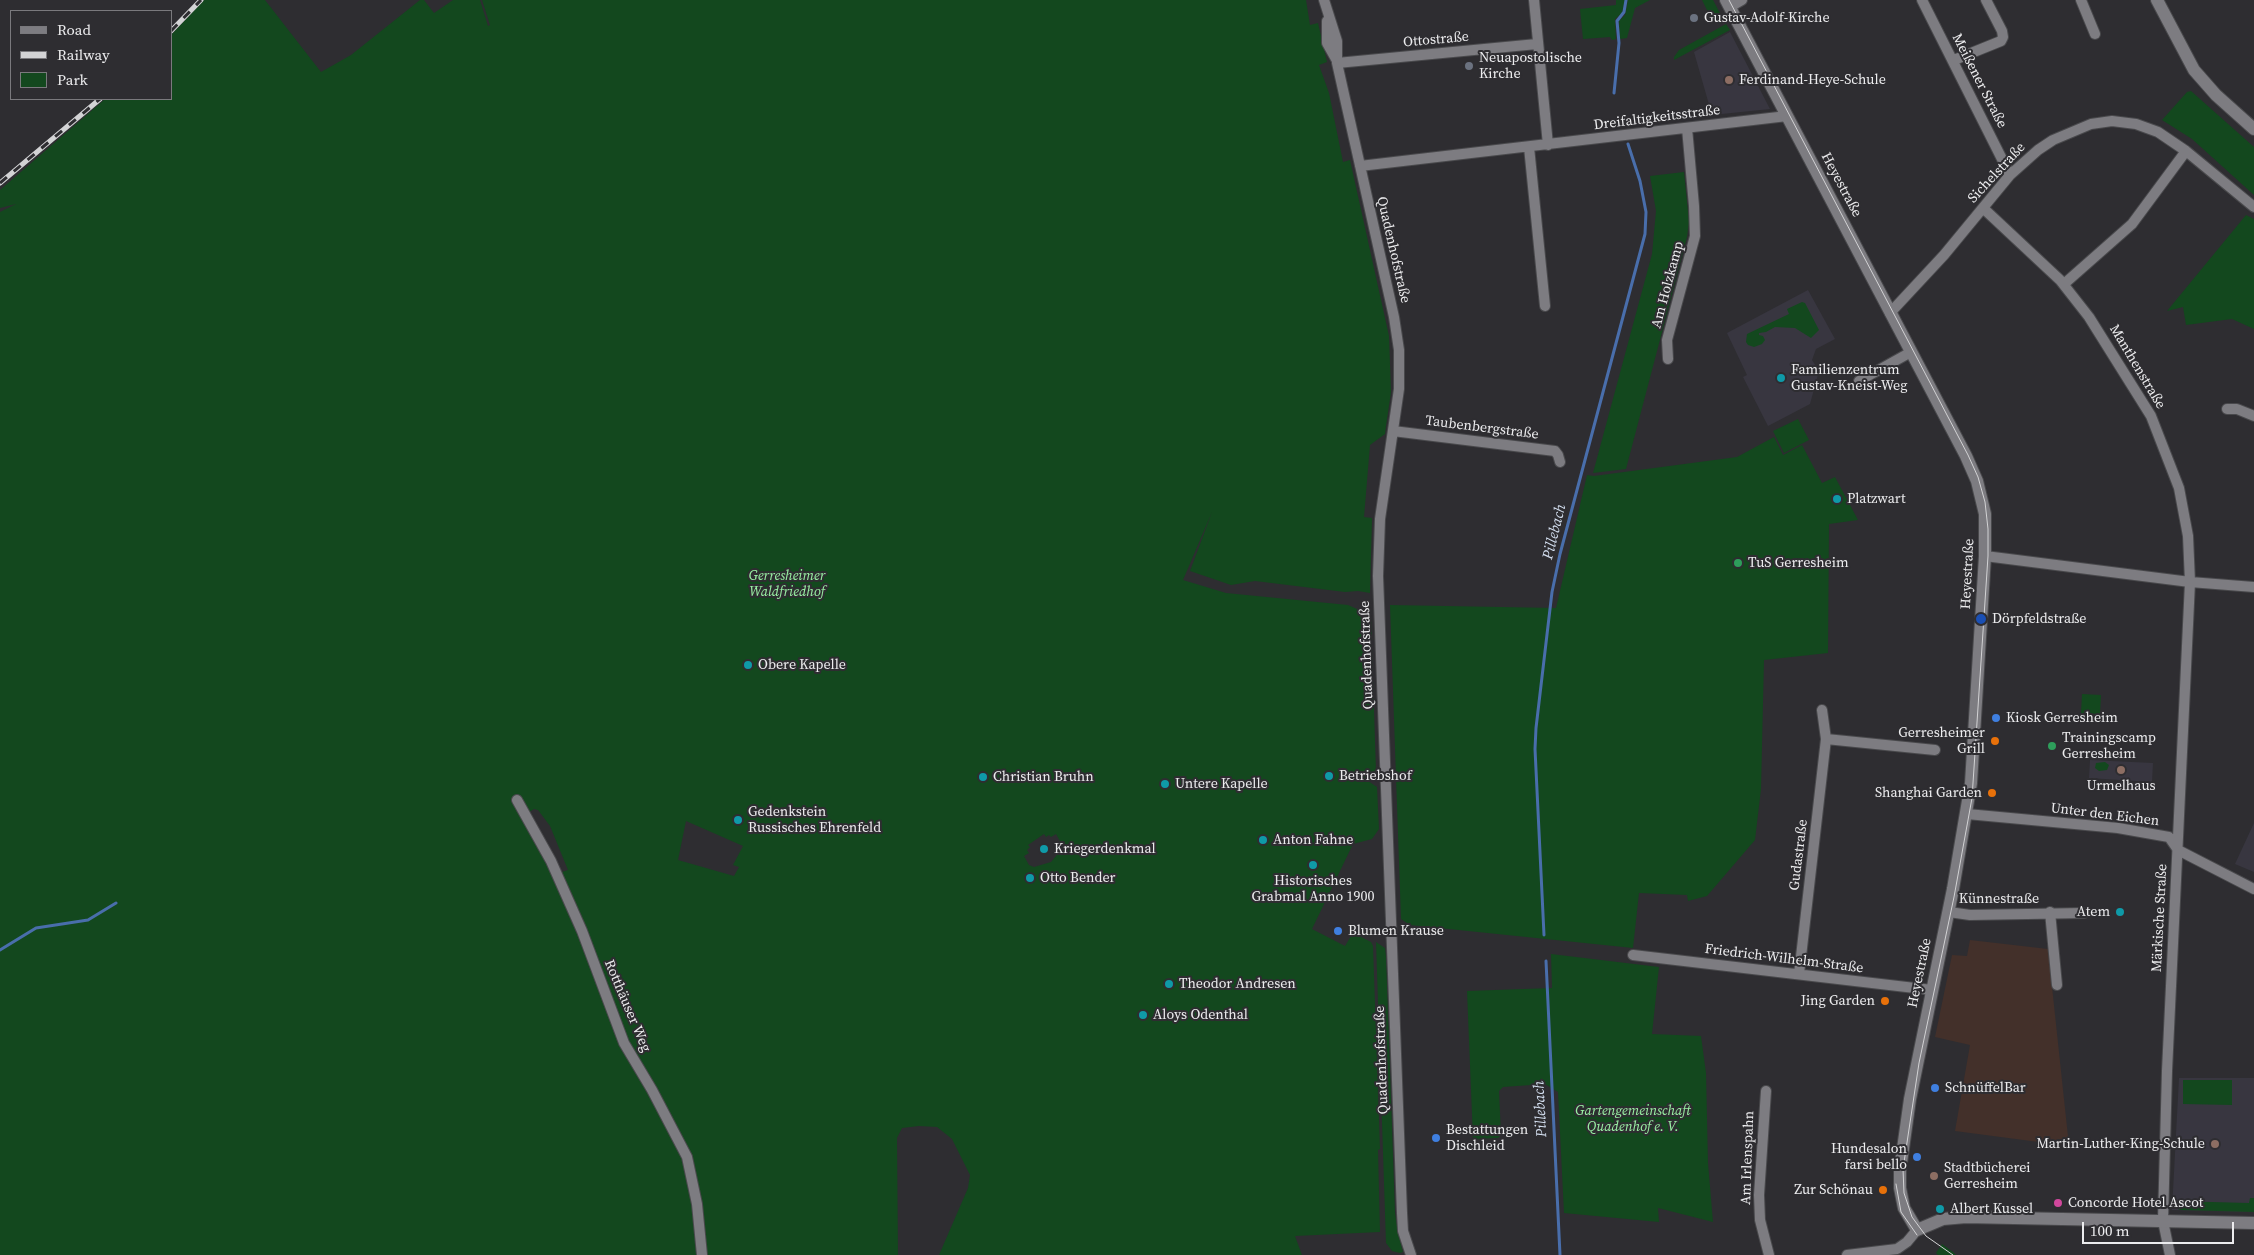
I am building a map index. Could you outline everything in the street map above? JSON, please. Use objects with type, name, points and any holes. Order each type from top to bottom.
[{"type":"street","points":[[1534,0],[1548,145]]},
{"type":"street","points":[[1728,3],[1742,0]]},
{"type":"street","name":"Meißener Straße","points":[[1922,0],[1954,60],[2010,175]]},
{"type":"street","points":[[1954,60],[2001,41],[2003,37],[2002,31],[1986,0]]},
{"type":"street","points":[[2081,0],[2095,34]]},
{"type":"street","name":"Heyestraße","points":[[1728,3],[1977,481],[1985,514],[1971,784],[1949,912],[1918,1056],[1900,1170],[1900,1188],[1904,1208],[1917,1230]]},
{"type":"street","points":[[2160,3],[2194,70],[2216,95],[2254,129]]},
{"type":"street","name":"Quadenhofstraße","points":[[1325,5],[1337,41],[1337,63],[1396,331],[1399,389],[1380,519],[1379,605],[1402,1213],[1403,1231],[1410,1254]]},
{"type":"street","name":"Ottostraße","points":[[1337,63],[1537,44]]},
{"type":"street","name":"Dreifaltigkeitsstraße","points":[[1360,166],[1787,116]]},
{"type":"street","name":"Sichelstraße","points":[[1890,313],[1944,254],[2010,175],[2038,150],[2053,140],[2068,132],[2098,123],[2112,121],[2136,124],[2158,132],[2186,151],[2254,206]]},
{"type":"street","name":"Am Holzkamp","points":[[1668,359],[1667,340],[1695,236],[1687,128]]},
{"type":"street","points":[[1529,147],[1545,306]]},
{"type":"street","points":[[2064,284],[2132,224],[2186,151]]},
{"type":"street","name":"Manthenstraße","points":[[1983,208],[2064,284],[2104,339],[2151,416],[2180,488],[2188,536],[2190,582]]},
{"type":"street","points":[[1859,381],[1911,352]]},
{"type":"street","points":[[2227,409],[2237,409],[2254,416]]},
{"type":"street","name":"Taubenbergstraße","points":[[1393,431],[1555,451],[1560,462]]},
{"type":"street","points":[[1984,556],[2190,582],[2254,587]]},
{"type":"street","name":"Märkische Straße","points":[[2170,1255],[2163,1221],[2173,922],[2190,582]]},
{"type":"street","name":"Gudastraße","points":[[1799,974],[1826,739],[1822,710]]},
{"type":"street","points":[[1826,739],[1935,750]]},
{"type":"street","name":"Rotthäuser Weg","points":[[517,800],[551,861],[582,931],[624,1043],[652,1090],[687,1157],[697,1204],[702,1255]]},
{"type":"street","name":"Unter den Eichen","points":[[1967,814],[2127,829],[2169,837],[2178,850],[2254,889]]},
{"type":"street","name":"Künnestraße","points":[[1949,912],[1970,915],[2050,912],[2084,913]]},
{"type":"street","name":"Künnestraße","points":[[2050,912],[2056,985]]},
{"type":"street","name":"Friedrich-Wilhelm-Straße","points":[[1633,955],[1932,990]]},
{"type":"street","name":"Am Irlenspahn","points":[[1766,1091],[1759,1195],[1760,1220],[1769,1255]]},
{"type":"street","points":[[1847,1255],[1897,1252],[1917,1230],[1934,1222],[1956,1218],[2254,1223]]},
{"type":"shaded area","name":"Ferdinand-Heye-Schule","points":[[1730,32],[1770,109],[1712,115],[1694,52]]},
{"type":"shaded area","points":[[1808,290],[1835,339],[1816,349],[1812,360],[1819,371],[1810,404],[1768,426],[1743,377],[1747,375],[1727,333]]},
{"type":"shaded area","name":"Urmelhaus","points":[[2090,760],[2153,763],[2152,782],[2089,778]]},
{"type":"shaded area","points":[[2254,823],[2254,872],[2235,864]]},
{"type":"shaded area","points":[[1970,940],[2048,949],[2069,1146],[1955,1131],[1970,1045],[1935,1037],[1952,955],[1967,956]]},
{"type":"shaded area","name":"Martin-Luther-King-Schule","points":[[2179,1078],[2254,1078],[2254,1212],[2172,1210]]},
{"type":"green space","name":"Gerresheimer Waldfriedhof","points":[[204,0],[265,0],[321,72],[351,55],[420,0],[424,0],[434,13],[453,0],[480,0],[488,26],[490,25],[482,0],[1306,0],[1310,25],[1318,23],[1327,62],[1319,65],[1329,93],[1343,162],[1350,160],[1389,336],[1391,392],[1385,434],[1370,445],[1364,517],[1372,518],[1370,593],[1358,591],[1345,592],[1255,581],[1231,585],[1190,571],[1212,512],[1183,580],[1226,593],[1348,605],[1357,609],[1360,617],[1371,618],[1376,772],[1371,774],[1365,771],[1365,779],[1377,787],[1379,829],[1372,839],[1353,844],[1312,929],[1345,946],[1353,933],[1371,942],[1373,946],[1380,1149],[1378,1150],[1380,1232],[1295,1236],[1302,1255],[939,1255],[968,1188],[970,1175],[952,1139],[937,1127],[919,1126],[902,1128],[897,1138],[898,1255],[705,1255],[688,1152],[680,1132],[699,1255],[0,1255],[0,212],[16,204],[0,208],[0,190],[104,100],[172,100],[172,34]],"holes":[[[534,809],[538,810],[550,826],[568,870],[559,873],[526,814]],[[686,821],[743,846],[733,865],[739,867],[734,876],[678,860]],[[1044,834],[1046,837],[1056,834],[1061,843],[1061,850],[1051,862],[1034,867],[1029,865],[1024,856],[1029,853],[1027,850],[1030,847],[1028,845]]]},
{"type":"green space","points":[[1616,0],[1625,0],[1622,13],[1615,19],[1616,39],[1612,40],[1610,37],[1583,39],[1580,9],[1616,5]]},
{"type":"green space","points":[[1628,0],[1650,0],[1635,8],[1627,38],[1620,39],[1619,21],[1625,15]]},
{"type":"green space","points":[[1702,0],[1713,0],[1721,15],[1712,20]]},
{"type":"green space","points":[[1726,24],[1730,30],[1674,60],[1679,50]]},
{"type":"green space","points":[[2191,91],[2254,147],[2254,195],[2192,139],[2162,120],[2187,92]]},
{"type":"green space","points":[[1684,172],[1689,222],[1687,237],[1626,469],[1593,473],[1652,254],[1656,211],[1650,176]]},
{"type":"green space","points":[[2246,215],[2254,219],[2254,329],[2232,319],[2186,325],[2183,307],[2167,311]]},
{"type":"green space","points":[[1802,302],[1805,303],[1819,330],[1811,338],[1795,328],[1775,327],[1766,332],[1759,333],[1765,340],[1762,344],[1754,347],[1748,345],[1746,342],[1747,334],[1789,314],[1787,309]]},
{"type":"green space","points":[[1798,419],[1809,440],[1784,453],[1773,431]]},
{"type":"green space","points":[[1774,437],[1783,455],[1802,445],[1822,483],[1835,477],[1858,520],[1829,524],[1828,653],[1764,660],[1761,789],[1755,840],[1707,896],[1688,901],[1687,895],[1639,893],[1633,948],[1410,925],[1401,919],[1390,605],[1556,608],[1587,475],[1594,476],[1737,457]]},
{"type":"green space","points":[[2082,694],[2101,695],[2100,714],[2081,713]]},
{"type":"green space","points":[[2105,762],[2109,765],[2107,770],[2099,771],[2095,768],[2096,763]]},
{"type":"green space","points":[[1376,942],[1385,948],[1386,957],[1395,1213],[1403,1252],[1400,1253],[1392,1251],[1386,1243]]},
{"type":"green space","name":"Gartengemeinschaft Quadenhof e. V.","points":[[1551,954],[1659,967],[1652,1034],[1701,1036],[1706,1073],[1708,1163],[1713,1222],[1658,1208],[1659,1222],[1564,1213],[1558,1092],[1545,1084],[1503,1087],[1499,1091],[1501,1135],[1498,1138],[1473,1139],[1467,991],[1552,988]]},
{"type":"green space","points":[[2183,1080],[2232,1080],[2232,1105],[2183,1104]]},
{"type":"green space","points":[[2250,1198],[2254,1198],[2254,1212],[2180,1210],[2176,1208],[2173,1201],[2249,1203]]},
{"type":"green space","points":[[1942,1244],[1956,1255],[1938,1255],[1936,1253]]},
{"type":"waterway","name":"Pillebach","points":[[1614,93],[1619,43],[1617,21],[1624,12],[1626,0]]},
{"type":"waterway","name":"Pillebach","points":[[1544,935],[1535,749],[1536,728],[1552,592],[1560,554],[1645,234],[1646,212],[1640,181],[1628,144]]},
{"type":"waterway","points":[[0,950],[36,928],[88,920],[116,903]]},
{"type":"waterway","name":"Pillebach","points":[[1546,961],[1560,1255]]},
{"type":"tram line","points":[[1729,0],[1968,455],[1978,477],[1985,502],[1988,556],[1972,798],[1954,897],[1919,1063],[1903,1169],[1904,1193],[1912,1217],[1926,1236],[1953,1255]]},
{"type":"tram line","points":[[1896,1184],[1901,1212],[1917,1235]]},
{"type":"railway","points":[[172,30],[201,0]]},
{"type":"railway","points":[[0,183],[99,100]]},
{"type":"place","name":"Gustav-Adolf-Kirche","points":[[1694,18]]},
{"type":"place","name":"Neuapostolische Kirche","points":[[1469,66]]},
{"type":"place","name":"Ferdinand-Heye-Schule","points":[[1729,80]]},
{"type":"place","name":"Familienzentrum Gustav-Kneist-Weg","points":[[1781,378]]},
{"type":"place","name":"Platzwart","points":[[1837,499]]},
{"type":"place","name":"TuS Gerresheim","points":[[1738,563]]},
{"type":"place","name":"Dörpfeldstraße","points":[[1981,619]]},
{"type":"place","name":"Obere Kapelle","points":[[748,665]]},
{"type":"place","name":"Kiosk Gerresheim","points":[[1996,718]]},
{"type":"place","name":"Gerresheimer Grill","points":[[1995,741]]},
{"type":"place","name":"Trainingscamp Gerresheim","points":[[2052,746]]},
{"type":"place","name":"Urmelhaus","points":[[2121,770]]},
{"type":"place","name":"Betriebshof","points":[[1329,776]]},
{"type":"place","name":"Christian Bruhn","points":[[983,777]]},
{"type":"place","name":"Untere Kapelle","points":[[1165,784]]},
{"type":"place","name":"Shanghai Garden","points":[[1992,793]]},
{"type":"place","name":"Gedenkstein Russisches Ehrenfeld","points":[[738,820]]},
{"type":"place","name":"Anton Fahne","points":[[1263,840]]},
{"type":"place","name":"Kriegerdenkmal","points":[[1044,849]]},
{"type":"place","name":"Historisches Grabmal Anno 1900","points":[[1313,865]]},
{"type":"place","name":"Otto Bender","points":[[1030,878]]},
{"type":"place","name":"Atem","points":[[2120,912]]},
{"type":"place","name":"Blumen Krause","points":[[1338,931]]},
{"type":"place","name":"Theodor Andresen","points":[[1169,984]]},
{"type":"place","name":"Jing Garden","points":[[1885,1001]]},
{"type":"place","name":"Aloys Odenthal","points":[[1143,1015]]},
{"type":"place","name":"SchnüffelBar","points":[[1935,1088]]},
{"type":"place","name":"Bestattungen Dischleid","points":[[1436,1138]]},
{"type":"place","name":"Martin-Luther-King-Schule","points":[[2215,1144]]},
{"type":"place","name":"Hundesalon farsi bello","points":[[1917,1157]]},
{"type":"place","name":"Stadtbücherei Gerresheim","points":[[1934,1176]]},
{"type":"place","name":"Zur Schönau","points":[[1883,1190]]},
{"type":"place","name":"Concorde Hotel Ascot","points":[[2058,1203]]},
{"type":"place","name":"Albert Kussel","points":[[1940,1209]]}]
